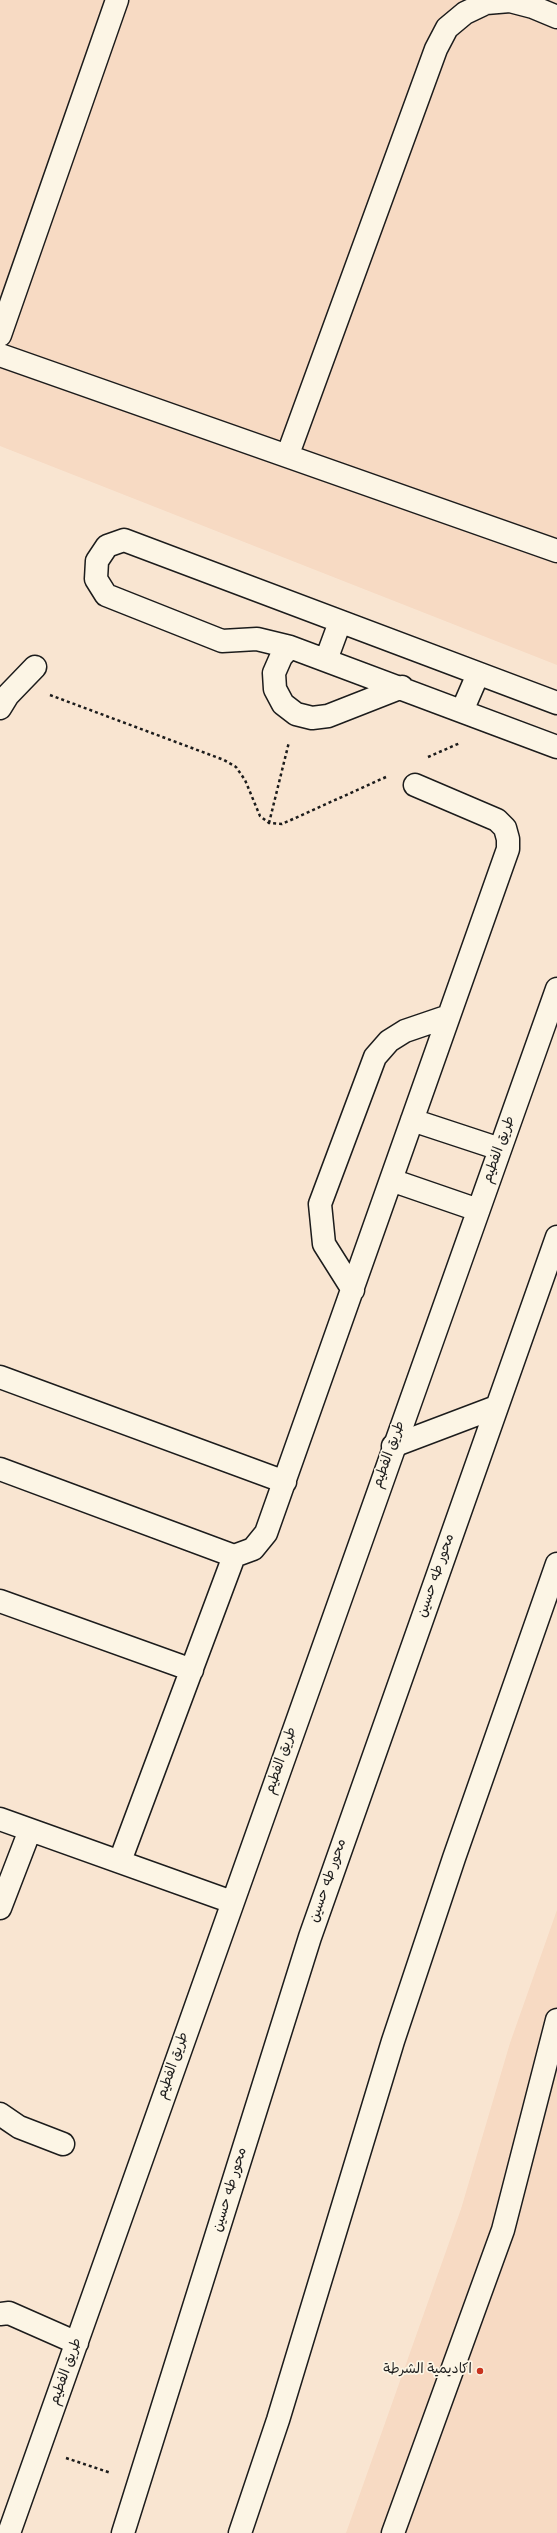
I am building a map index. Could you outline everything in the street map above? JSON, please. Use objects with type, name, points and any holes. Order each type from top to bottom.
[{"type":"street","points":[[0,335],[117,0]]},
{"type":"street","points":[[288,454],[433,57],[447,28],[465,13],[486,3],[510,2],[533,7],[557,17]]},
{"type":"street","points":[[0,355],[288,454],[557,551]]},
{"type":"street","points":[[557,703],[124,540],[107,546],[97,562],[96,579],[106,595],[222,641],[257,639],[290,647],[402,688],[557,748]]},
{"type":"street","points":[[326,660],[340,622]]},
{"type":"street","points":[[290,647],[280,657],[274,673],[275,689],[283,704],[296,714],[312,718],[328,716],[402,688]]},
{"type":"street","points":[[0,708],[19,683],[35,667]]},
{"type":"street","points":[[462,711],[478,674]]},
{"type":"street","points":[[0,1469],[234,1556],[253,1549],[266,1533],[508,849],[508,839],[504,828],[497,820],[415,785]]},
{"type":"street","name":"طريق الفطيم","points":[[6,2528],[39,2448],[77,2343],[393,1446],[557,989]]},
{"type":"street","points":[[353,1290],[324,1244],[320,1224],[320,1204],[375,1056],[390,1041],[405,1031],[449,1016]]},
{"type":"street","points":[[412,1120],[500,1149]]},
{"type":"street","points":[[391,1180],[478,1210]]},
{"type":"street","name":"محور طه حسين","points":[[123,2533],[310,1936],[557,1237]]},
{"type":"street","points":[[0,1377],[285,1482]]},
{"type":"street","points":[[393,1446],[496,1407]]},
{"type":"street","points":[[120,1862],[234,1556]]},
{"type":"street","points":[[240,2533],[280,2413],[393,2041],[459,1843],[557,1564]]},
{"type":"street","points":[[0,1601],[192,1670]]},
{"type":"street","points":[[0,1819],[232,1902]]},
{"type":"street","points":[[0,1908],[30,1830]]},
{"type":"street","points":[[393,2533],[503,2230],[557,2020]]},
{"type":"street","points":[[0,2114],[19,2127],[64,2144]]},
{"type":"street","points":[[0,2314],[9,2313],[77,2343]]},
{"type":"path","points":[[19,683],[224,760],[236,767],[245,780],[260,816],[269,823],[282,824],[390,775]]},
{"type":"path","points":[[269,823],[296,714]]},
{"type":"path","points":[[427,758],[499,725]]},
{"type":"path","points":[[39,2448],[139,2484]]},
{"type":"shaded area","points":[[0,0],[557,0],[557,665],[0,446]]},
{"type":"shaded area","name":"اكاديمية الشرطة","points":[[557,1910],[557,2533],[346,2533],[461,2209],[510,2043]]},
{"type":"place","name":"اكاديمية الشرطة","points":[[480,2371]]}]
